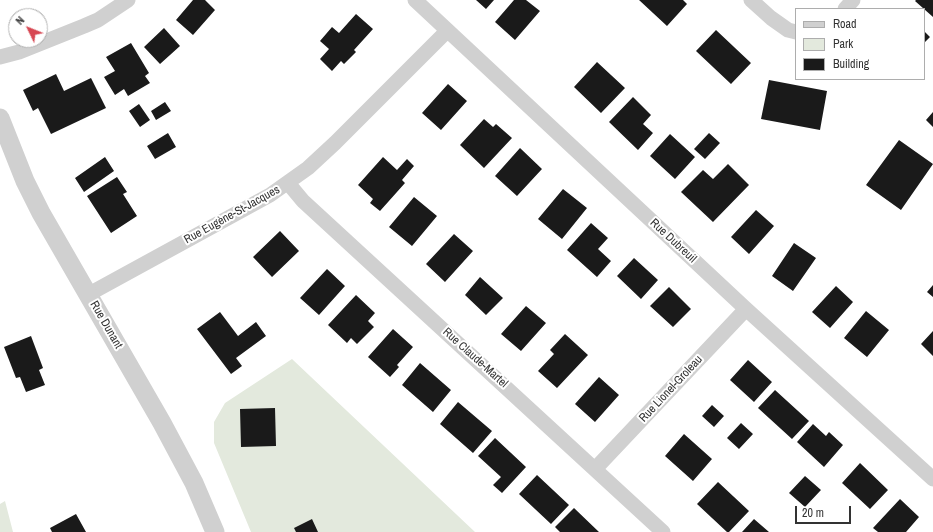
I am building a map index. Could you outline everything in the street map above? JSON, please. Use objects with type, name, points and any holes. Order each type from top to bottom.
[{"type":"street","points":[[0,57],[19,52],[76,30],[98,20],[128,0]]},
{"type":"street","name":"Rue Dubreuil","points":[[415,0],[746,310],[933,479]]},
{"type":"street","points":[[751,0],[771,18],[788,30],[795,32]]},
{"type":"street","points":[[845,8],[853,0]]},
{"type":"street","name":"Rue Eugène-St-Jacques","points":[[89,294],[270,195],[288,183],[308,168],[335,143],[447,31]]},
{"type":"street","name":"Rue Dunant","points":[[0,118],[28,188],[41,213],[89,294],[186,469],[215,532]]},
{"type":"street","name":"Rue Claude-Martel","points":[[288,183],[303,201],[663,532]]},
{"type":"street","name":"Rue Lionel-Groleau","points":[[595,469],[746,310]]},
{"type":"green space","points":[[292,359],[475,532],[251,532],[214,443],[214,422],[225,403]]},
{"type":"green space","points":[[5,501],[13,532],[0,532],[0,504]]},
{"type":"building","points":[[193,0],[205,0],[215,10],[193,35],[176,20]]},
{"type":"building","points":[[476,0],[494,0],[486,9]]},
{"type":"building","points":[[514,0],[526,0],[540,11],[515,40],[495,22]]},
{"type":"building","points":[[639,0],[683,0],[687,4],[667,26]]},
{"type":"building","points":[[933,0],[933,17],[925,10],[925,8],[923,8],[915,1]]},
{"type":"building","points":[[356,14],[373,29],[354,50],[356,52],[344,64],[341,61],[332,71],[320,59],[329,49],[320,41],[332,27],[339,33]]},
{"type":"building","points":[[164,28],[180,46],[160,64],[144,47]]},
{"type":"building","points":[[716,30],[751,63],[731,84],[696,51]]},
{"type":"building","points":[[925,32],[930,37],[925,42]]},
{"type":"building","points":[[131,43],[149,73],[145,76],[150,83],[128,96],[124,89],[115,95],[104,77],[115,71],[106,57]]},
{"type":"building","points":[[597,62],[625,88],[601,113],[574,87]]},
{"type":"building","points":[[56,74],[64,91],[91,78],[106,108],[51,134],[38,108],[33,111],[23,90]]},
{"type":"building","points":[[769,80],[827,91],[820,130],[761,119]]},
{"type":"building","points":[[448,84],[467,101],[441,130],[422,113]]},
{"type":"building","points":[[633,97],[651,115],[643,124],[653,133],[638,150],[609,122]]},
{"type":"building","points":[[165,102],[171,111],[156,120],[151,111]]},
{"type":"building","points":[[139,104],[150,120],[140,127],[129,111]]},
{"type":"building","points":[[933,112],[933,127],[926,120]]},
{"type":"building","points":[[484,119],[493,127],[496,124],[512,138],[484,168],[460,145]]},
{"type":"building","points":[[168,133],[176,147],[155,159],[147,146]]},
{"type":"building","points":[[709,133],[720,143],[705,159],[694,149]]},
{"type":"building","points":[[670,134],[695,157],[675,179],[650,156]]},
{"type":"building","points":[[899,140],[933,164],[901,210],[866,185]]},
{"type":"building","points":[[520,148],[542,169],[517,196],[495,176]]},
{"type":"building","points":[[105,157],[114,171],[84,192],[75,178]]},
{"type":"building","points":[[383,157],[397,170],[407,159],[414,166],[402,180],[405,183],[380,211],[370,203],[373,199],[358,185]]},
{"type":"building","points":[[728,164],[749,185],[713,222],[681,192],[703,170],[713,179]]},
{"type":"building","points":[[117,177],[127,192],[123,194],[137,216],[111,233],[87,196]]},
{"type":"building","points":[[563,189],[587,208],[562,239],[538,219]]},
{"type":"building","points":[[414,197],[437,216],[412,246],[389,227]]},
{"type":"building","points":[[756,210],[774,226],[749,254],[731,237]]},
{"type":"building","points":[[591,223],[608,238],[598,249],[611,261],[597,277],[567,250]]},
{"type":"building","points":[[280,231],[299,251],[272,277],[253,257]]},
{"type":"building","points":[[454,234],[473,251],[445,282],[426,264]]},
{"type":"building","points":[[794,243],[816,258],[793,291],[772,276]]},
{"type":"building","points":[[634,258],[658,280],[641,299],[617,276]]},
{"type":"building","points":[[327,269],[345,286],[319,315],[300,298]]},
{"type":"building","points":[[480,277],[503,298],[486,315],[465,295]]},
{"type":"building","points":[[933,285],[933,297],[927,292]]},
{"type":"building","points":[[836,286],[853,302],[830,328],[812,312]]},
{"type":"building","points":[[669,287],[691,309],[673,327],[650,306]]},
{"type":"building","points":[[356,295],[375,313],[368,321],[374,327],[357,344],[351,338],[347,343],[328,325]]},
{"type":"building","points":[[526,306],[546,323],[521,351],[501,334]]},
{"type":"building","points":[[866,311],[889,330],[867,357],[844,338]]},
{"type":"building","points":[[220,312],[238,336],[256,322],[266,336],[236,358],[242,366],[231,374],[197,329]]},
{"type":"building","points":[[393,329],[413,347],[397,365],[399,367],[390,377],[368,357]]},
{"type":"building","points":[[933,331],[933,356],[921,344]]},
{"type":"building","points":[[565,334],[588,355],[557,388],[538,371],[554,354],[550,350]]},
{"type":"building","points":[[31,336],[43,368],[39,370],[45,385],[26,392],[20,377],[16,378],[4,347]]},
{"type":"building","points":[[748,360],[772,382],[754,402],[730,380]]},
{"type":"building","points":[[420,363],[451,390],[433,412],[402,385]]},
{"type":"building","points":[[599,377],[619,395],[595,422],[575,404]]},
{"type":"building","points":[[775,390],[809,421],[792,439],[758,408]]},
{"type":"building","points":[[458,402],[492,431],[473,453],[440,424]]},
{"type":"building","points":[[712,405],[724,416],[714,427],[702,416]]},
{"type":"building","points":[[275,408],[276,446],[241,447],[240,409]]},
{"type":"building","points":[[741,423],[753,434],[739,449],[727,438]]},
{"type":"building","points":[[813,424],[826,436],[829,432],[843,445],[824,467],[797,442]]},
{"type":"building","points":[[684,434],[712,459],[693,481],[665,456]]},
{"type":"building","points":[[495,438],[526,467],[502,493],[493,485],[501,477],[478,456]]},
{"type":"building","points":[[860,463],[888,490],[870,509],[842,483]]},
{"type":"building","points":[[537,475],[569,505],[551,524],[519,494]]},
{"type":"building","points":[[805,476],[821,490],[805,507],[789,493]]},
{"type":"building","points":[[718,482],[749,511],[729,532],[727,532],[697,504]]},
{"type":"building","points":[[900,499],[919,517],[906,532],[878,532],[873,528]]},
{"type":"building","points":[[574,508],[599,532],[560,532],[555,527]]},
{"type":"building","points":[[76,514],[86,532],[52,532],[50,528]]},
{"type":"building","points":[[312,519],[318,532],[296,532],[294,528]]},
{"type":"building","points":[[754,519],[769,532],[742,532]]}]
